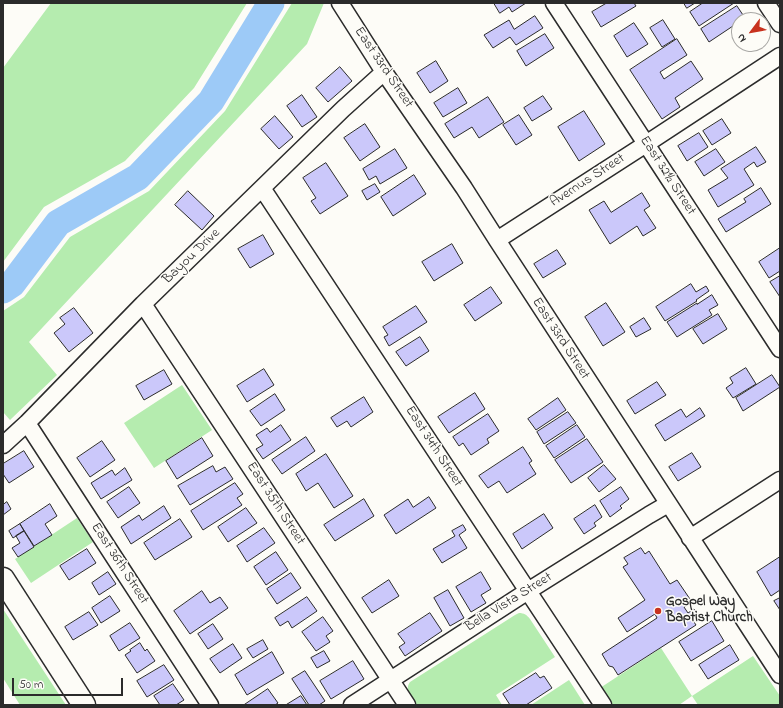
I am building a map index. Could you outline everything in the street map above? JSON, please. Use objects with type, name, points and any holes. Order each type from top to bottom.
[{"type":"street","name":"East 33rd Street","points":[[340,3],[384,72],[464,188],[780,675]]},
{"type":"street","name":"East 32½ Street","points":[[554,3],[780,349]]},
{"type":"street","points":[[766,3],[780,24]]},
{"type":"street","name":"Avernus Street","points":[[497,240],[780,56]]},
{"type":"street","name":"Bayou Drive","points":[[3,445],[27,423],[143,304],[343,109],[384,72]]},
{"type":"street","name":"East 34th Street","points":[[262,188],[603,705]]},
{"type":"street","name":"East 35th Street","points":[[143,304],[407,705]]},
{"type":"street","name":"East 36th Street","points":[[27,423],[210,705]]},
{"type":"street","points":[[690,538],[780,480]]},
{"type":"street","name":"Bella Vista Street","points":[[352,705],[528,591],[668,504]]},
{"type":"street","points":[[3,579],[84,705]]},
{"type":"green space","points":[[51,3],[247,3],[194,88],[125,161],[44,207],[3,262],[3,68]]},
{"type":"green space","points":[[292,3],[324,3],[307,44],[29,342],[57,375],[10,420],[3,412],[3,311],[24,297],[70,237],[149,191],[225,111]]},
{"type":"green space","points":[[182,385],[212,430],[154,468],[124,423]]},
{"type":"green space","points":[[77,518],[93,542],[31,583],[15,559]]},
{"type":"green space","points":[[3,609],[66,705],[20,705],[3,678]]},
{"type":"green space","points":[[519,613],[527,615],[555,657],[496,695],[502,705],[417,705],[408,691],[408,685],[410,682]]},
{"type":"green space","points":[[661,648],[692,696],[679,705],[611,705],[600,688]]},
{"type":"green space","points":[[753,656],[780,696],[780,703],[777,705],[698,705],[692,696]]},
{"type":"green space","points":[[569,680],[585,705],[531,705]]},
{"type":"building","points":[[494,3],[526,3],[512,12],[509,7],[500,13]]},
{"type":"building","points":[[607,3],[634,3],[636,6],[601,27],[592,12]]},
{"type":"building","points":[[684,3],[695,3],[687,8]]},
{"type":"building","points":[[703,3],[734,3],[699,26],[690,12]]},
{"type":"building","points":[[737,6],[741,12],[731,12],[731,27],[709,42],[701,29]]},
{"type":"building","points":[[535,16],[543,28],[516,45],[510,37],[493,48],[484,35],[509,20],[514,29]]},
{"type":"building","points":[[663,20],[675,39],[662,47],[650,28]]},
{"type":"building","points":[[634,23],[648,44],[627,57],[614,36]]},
{"type":"building","points":[[545,34],[554,48],[526,66],[517,51]]},
{"type":"building","points":[[677,39],[687,55],[660,72],[664,79],[691,61],[703,79],[675,98],[680,107],[662,119],[630,70]]},
{"type":"building","points":[[436,61],[448,81],[430,93],[417,73]]},
{"type":"building","points":[[340,67],[352,81],[328,102],[316,88]]},
{"type":"building","points":[[458,88],[467,103],[443,117],[434,103]]},
{"type":"building","points":[[302,95],[317,117],[302,127],[287,106]]},
{"type":"building","points":[[543,96],[552,109],[532,121],[524,108]]},
{"type":"building","points":[[488,97],[504,122],[479,138],[472,127],[454,138],[445,124]]},
{"type":"building","points":[[584,111],[605,144],[579,161],[558,127]]},
{"type":"building","points":[[519,115],[532,135],[516,145],[503,125]]},
{"type":"building","points":[[275,116],[293,137],[279,149],[261,129]]},
{"type":"building","points":[[722,119],[731,133],[712,145],[703,131]]},
{"type":"building","points":[[365,124],[380,147],[360,161],[344,138]]},
{"type":"building","points":[[699,133],[708,147],[687,161],[678,146]]},
{"type":"building","points":[[756,147],[766,162],[757,167],[754,162],[744,169],[754,185],[718,207],[708,190],[728,178],[721,169]]},
{"type":"building","points":[[395,149],[407,168],[380,184],[376,176],[369,180],[363,169]]},
{"type":"building","points":[[716,149],[725,162],[704,176],[695,162]]},
{"type":"building","points":[[326,163],[348,196],[320,214],[311,201],[316,198],[303,178]]},
{"type":"building","points":[[414,175],[426,194],[393,216],[381,197]]},
{"type":"building","points":[[375,184],[380,192],[367,200],[362,191]]},
{"type":"building","points":[[761,188],[771,204],[726,232],[718,219],[746,202],[744,199]]},
{"type":"building","points":[[188,191],[214,216],[202,230],[175,205]]},
{"type":"building","points":[[642,193],[650,206],[644,210],[656,228],[643,236],[637,226],[610,244],[589,210],[604,201],[611,212]]},
{"type":"building","points":[[263,235],[274,254],[250,268],[238,249]]},
{"type":"building","points":[[452,244],[463,263],[434,281],[422,262]]},
{"type":"building","points":[[780,248],[780,271],[769,278],[759,262]]},
{"type":"building","points":[[557,250],[566,264],[543,278],[534,264]]},
{"type":"building","points":[[780,276],[780,297],[770,282]]},
{"type":"building","points":[[691,284],[696,292],[706,286],[709,291],[696,300],[697,301],[665,321],[656,307]]},
{"type":"building","points":[[491,287],[502,303],[475,321],[464,305]]},
{"type":"building","points":[[712,295],[718,305],[709,310],[712,315],[677,337],[667,322]]},
{"type":"building","points":[[606,303],[625,332],[603,346],[585,317]]},
{"type":"building","points":[[416,306],[427,322],[389,346],[384,337],[388,335],[383,327]]},
{"type":"building","points":[[74,308],[93,333],[69,352],[54,333],[65,324],[60,318]]},
{"type":"building","points":[[718,314],[727,329],[703,344],[693,329]]},
{"type":"building","points":[[644,318],[651,329],[636,337],[630,327]]},
{"type":"building","points":[[420,337],[429,351],[406,366],[396,352]]},
{"type":"building","points":[[746,368],[756,384],[733,398],[726,388],[733,383],[730,378]]},
{"type":"building","points":[[264,369],[274,385],[247,402],[237,386]]},
{"type":"building","points":[[164,370],[172,384],[144,400],[136,386]]},
{"type":"building","points":[[772,375],[780,387],[743,411],[736,398]]},
{"type":"building","points":[[657,382],[666,395],[635,414],[627,401]]},
{"type":"building","points":[[475,393],[485,409],[449,433],[438,417]]},
{"type":"building","points":[[275,394],[285,410],[261,426],[250,411]]},
{"type":"building","points":[[364,397],[373,412],[351,427],[347,421],[337,427],[331,418]]},
{"type":"building","points":[[558,398],[566,410],[536,430],[528,419]]},
{"type":"building","points":[[700,408],[705,416],[665,441],[655,425],[681,409],[686,417]]},
{"type":"building","points":[[568,412],[576,423],[544,444],[537,432]]},
{"type":"building","points":[[488,414],[499,431],[487,439],[489,443],[471,455],[463,443],[459,446],[453,437]]},
{"type":"building","points":[[281,425],[291,440],[263,459],[256,449],[263,445],[256,435],[267,428],[270,432]]},
{"type":"building","points":[[577,425],[585,437],[554,458],[546,446]]},
{"type":"building","points":[[306,437],[315,451],[282,474],[272,460]]},
{"type":"building","points":[[202,438],[213,456],[177,479],[166,461]]},
{"type":"building","points":[[587,439],[603,462],[571,483],[555,460]]},
{"type":"building","points":[[102,441],[115,460],[90,477],[77,458]]},
{"type":"building","points":[[523,447],[532,461],[529,463],[536,474],[507,493],[499,481],[488,488],[479,476]]},
{"type":"building","points":[[24,451],[34,467],[9,483],[3,474],[3,464]]},
{"type":"building","points":[[692,453],[701,467],[678,481],[669,467]]},
{"type":"building","points":[[326,454],[353,496],[334,508],[318,483],[306,491],[296,474]]},
{"type":"building","points":[[604,465],[616,479],[599,492],[588,478]]},
{"type":"building","points":[[213,466],[216,472],[225,467],[233,479],[190,505],[178,486]]},
{"type":"building","points":[[125,468],[132,480],[101,499],[91,483],[112,470],[115,475]]},
{"type":"building","points":[[235,483],[243,494],[237,498],[242,505],[203,530],[191,511]]},
{"type":"building","points":[[129,487],[140,503],[118,518],[107,502]]},
{"type":"building","points":[[621,487],[629,499],[620,506],[622,508],[610,517],[600,501]]},
{"type":"building","points":[[429,497],[436,508],[396,534],[384,515],[408,499],[413,507]]},
{"type":"building","points":[[364,499],[374,516],[335,541],[324,525]]},
{"type":"building","points":[[7,502],[11,509],[3,515],[3,505]]},
{"type":"building","points":[[50,504],[57,516],[45,524],[52,535],[34,546],[20,524]]},
{"type":"building","points":[[595,505],[602,517],[594,523],[596,526],[584,534],[574,519]]},
{"type":"building","points":[[164,506],[171,518],[131,544],[121,527],[139,515],[142,520]]},
{"type":"building","points":[[246,508],[257,523],[228,542],[218,527]]},
{"type":"building","points":[[544,514],[553,528],[522,549],[513,534]]},
{"type":"building","points":[[180,519],[192,537],[155,560],[144,543]]},
{"type":"building","points":[[20,524],[24,531],[13,538],[9,531]]},
{"type":"building","points":[[463,525],[466,530],[459,535],[467,548],[442,563],[433,549],[455,536],[452,531]]},
{"type":"building","points":[[264,528],[275,543],[247,562],[237,546]]},
{"type":"building","points":[[24,531],[34,547],[18,557],[12,548],[20,543],[16,536]]},
{"type":"building","name":"Gospel Way Baptist Church","points":[[641,548],[645,554],[649,551],[670,584],[677,580],[692,602],[684,607],[688,613],[694,609],[700,618],[694,622],[696,625],[618,675],[613,667],[609,666],[602,654],[657,618],[655,614],[627,632],[618,618],[645,600],[623,567],[628,564],[624,558]]},
{"type":"building","points":[[87,549],[96,563],[69,580],[60,566]]},
{"type":"building","points":[[276,552],[288,570],[266,585],[254,567]]},
{"type":"building","points":[[780,557],[780,590],[771,596],[757,572]]},
{"type":"building","points":[[108,572],[116,584],[99,595],[92,583]]},
{"type":"building","points":[[481,572],[491,589],[481,595],[486,603],[471,612],[456,587]]},
{"type":"building","points":[[291,573],[301,588],[277,604],[267,589]]},
{"type":"building","points":[[389,580],[399,596],[372,613],[362,598]]},
{"type":"building","points":[[448,590],[464,618],[450,626],[434,598]]},
{"type":"building","points":[[202,591],[210,603],[220,597],[228,608],[190,634],[174,611]]},
{"type":"building","points":[[110,596],[120,611],[101,623],[92,608]]},
{"type":"building","points":[[307,597],[317,611],[292,628],[288,621],[280,626],[275,618]]},
{"type":"building","points":[[780,598],[780,610],[774,601]]},
{"type":"building","points":[[89,612],[98,625],[73,640],[65,627]]},
{"type":"building","points":[[430,613],[442,631],[405,656],[399,647],[405,643],[398,634]]},
{"type":"building","points":[[323,617],[333,631],[326,636],[330,642],[316,651],[302,632]]},
{"type":"building","points":[[712,621],[724,641],[691,661],[679,642]]},
{"type":"building","points":[[130,623],[140,638],[119,651],[110,636]]},
{"type":"building","points":[[213,624],[223,639],[208,649],[198,634]]},
{"type":"building","points":[[263,640],[268,649],[253,658],[247,649]]},
{"type":"building","points":[[140,643],[145,651],[147,649],[155,661],[137,673],[125,655]]},
{"type":"building","points":[[233,644],[242,658],[220,673],[210,659]]},
{"type":"building","points":[[730,645],[739,660],[708,679],[699,665]]},
{"type":"building","points":[[324,651],[330,661],[317,668],[311,658]]},
{"type":"building","points":[[272,652],[284,673],[247,695],[235,675]]},
{"type":"building","points":[[353,661],[364,679],[331,699],[320,681]]},
{"type":"building","points":[[164,665],[174,680],[147,697],[137,681]]},
{"type":"building","points":[[305,671],[325,701],[319,705],[309,705],[292,679]]},
{"type":"building","points":[[536,673],[540,678],[544,676],[552,688],[526,705],[510,705],[503,694]]},
{"type":"building","points":[[173,684],[184,700],[176,705],[160,705],[154,696]]},
{"type":"building","points":[[268,689],[278,703],[275,705],[244,705]]},
{"type":"building","points":[[301,696],[307,705],[286,705]]},
{"type":"waterway","points":[[3,290],[12,284],[58,223],[138,177],[211,101],[271,3]]},
{"type":"place","name":"Gospel Way Baptist Church","points":[[658,611]]}]
